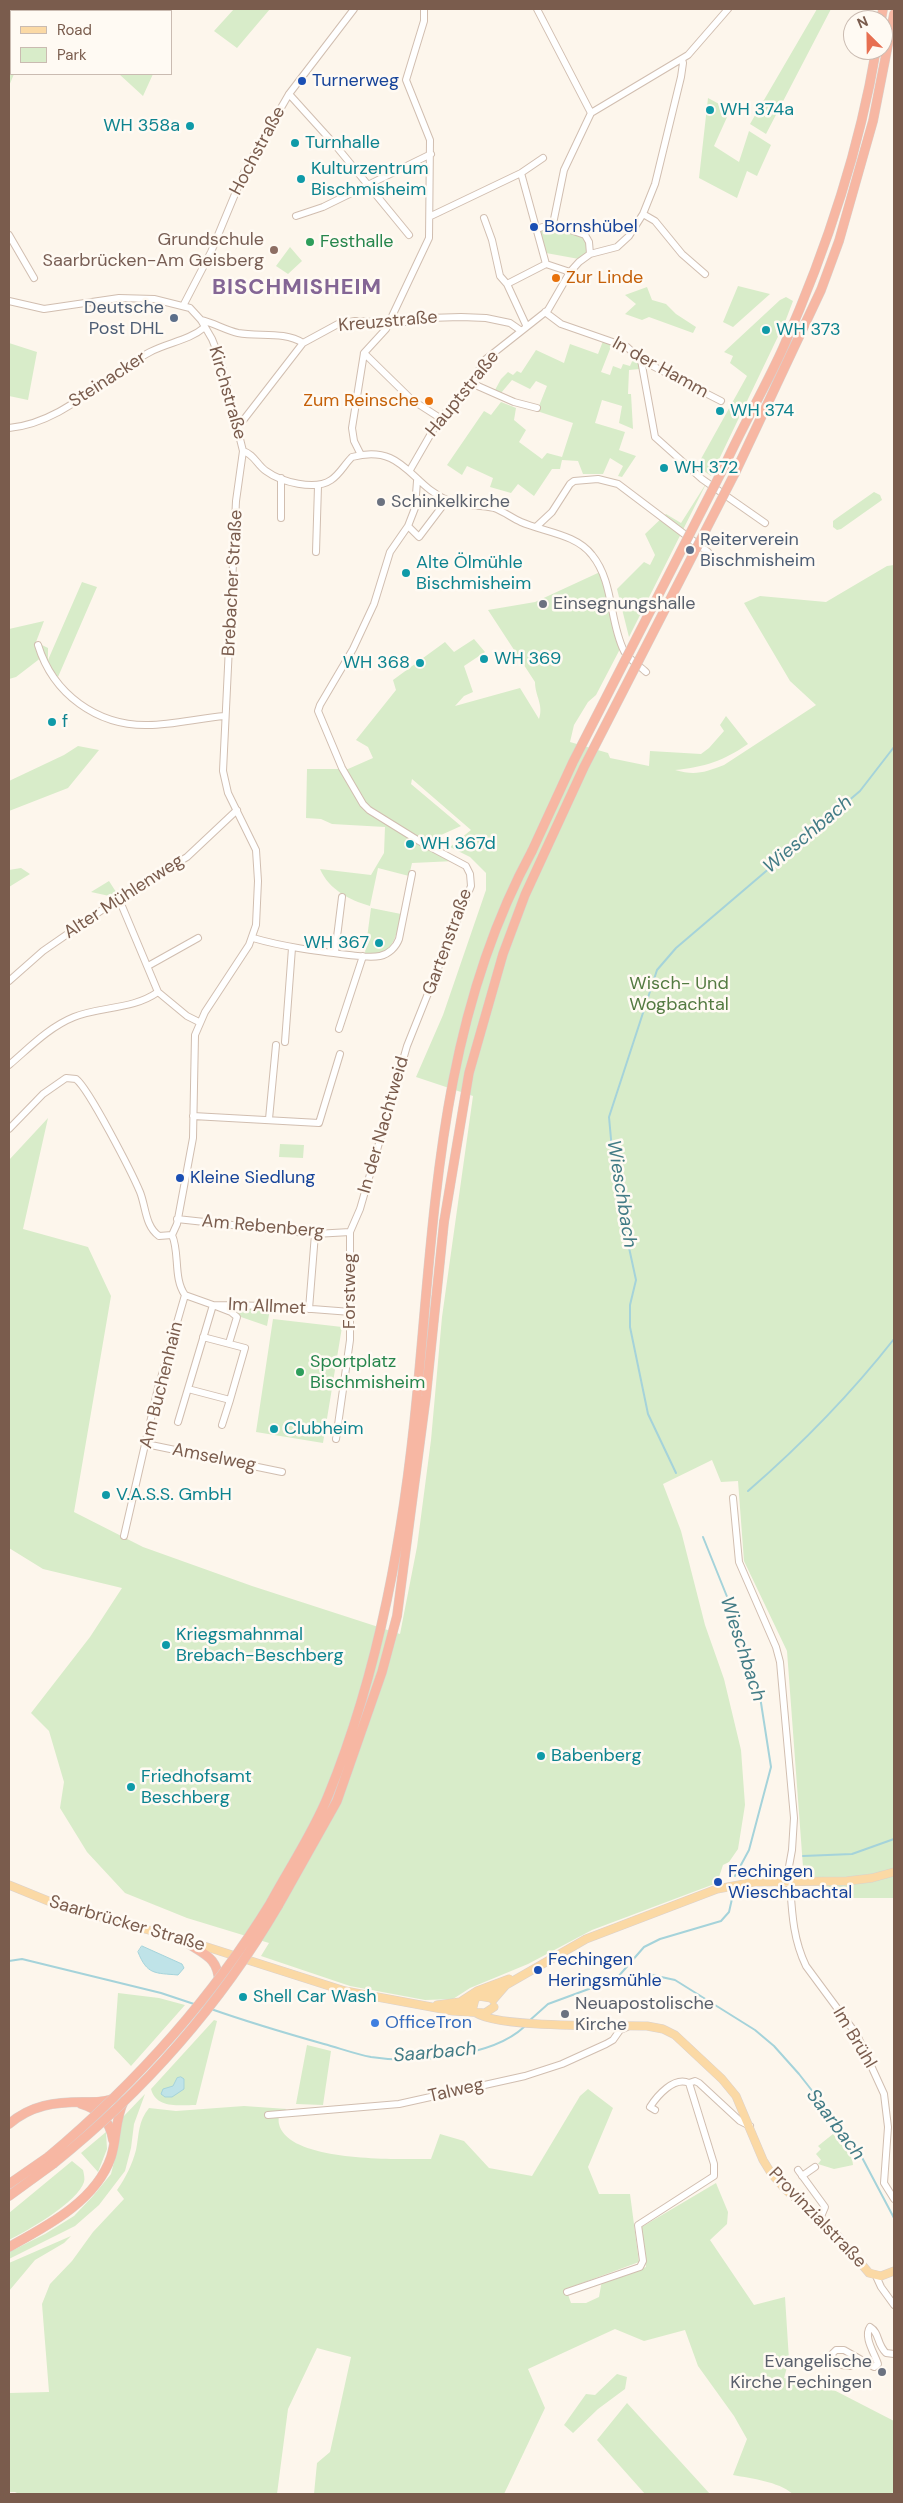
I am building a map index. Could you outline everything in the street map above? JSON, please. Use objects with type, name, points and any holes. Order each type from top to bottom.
[{"type":"highway","points":[[9,2196],[50,2160],[152,2061],[210,1991],[274,1904],[316,1842],[337,1801],[355,1755],[385,1663],[396,1616],[408,1547],[444,1222],[465,1092],[484,1015],[503,954],[525,895],[584,767],[735,473],[821,290],[839,241],[873,121],[894,14]]},
{"type":"highway","points":[[274,1904],[327,1799],[345,1753],[371,1668],[397,1544],[417,1398],[427,1282],[444,1129],[454,1070],[469,1009],[488,946],[512,888],[532,852],[574,762],[782,350],[819,260],[846,178],[862,118],[874,60]]},
{"type":"highway","points":[[182,1939],[213,1960],[222,1982]]},
{"type":"highway","points":[[9,2247],[52,2222],[89,2192],[107,2166],[114,2145],[120,2111],[130,2089],[215,1994],[241,1958]]},
{"type":"highway","points":[[9,2124],[38,2107],[71,2102],[110,2100],[130,2089]]},
{"type":"highway","points":[[71,2102],[90,2106],[101,2114],[108,2123],[114,2145]]},
{"type":"highway","points":[[9,2184],[50,2160]]},
{"type":"main road","points":[[424,2006],[460,2002],[477,1990],[531,1969],[592,1936],[716,1889],[741,1883],[847,1881],[872,1878],[894,1872]]},
{"type":"main road","name":"Saarbrücker Straße","points":[[9,1885],[63,1907],[182,1939],[241,1958]]},
{"type":"main road","points":[[241,1958],[362,1994],[453,2011],[473,2007]]},
{"type":"main road","points":[[491,2001],[506,1985],[531,1969]]},
{"type":"main road","points":[[437,2005],[473,2007],[489,2012],[491,2001],[509,1979]]},
{"type":"main road","points":[[473,2007],[479,1996],[491,2001],[515,2022]]},
{"type":"main road","points":[[473,2007],[479,2016],[515,2022]]},
{"type":"main road","name":"Provinzialstraße","points":[[515,2022],[630,2025],[663,2029],[682,2040],[731,2089],[750,2126],[763,2160],[786,2190],[820,2219],[869,2273],[876,2276],[894,2271]]},
{"type":"street","name":"Hochstraße","points":[[183,306],[211,252],[245,170],[288,94],[354,9]]},
{"type":"street","points":[[361,455],[354,441],[352,428],[364,354],[370,344],[385,332],[427,244],[431,216],[431,154],[429,136],[406,80],[424,21],[424,9]]},
{"type":"street","points":[[537,9],[591,113]]},
{"type":"street","points":[[553,224],[564,170],[591,113],[682,59],[702,41],[728,9]]},
{"type":"street","name":"Hauptstraße","points":[[410,470],[440,418],[462,396],[486,359],[526,325],[545,312],[552,304],[570,272],[590,254],[611,249],[622,243],[643,214],[657,178],[660,158],[682,71],[682,59]]},
{"type":"street","points":[[288,94],[336,146],[409,235]]},
{"type":"street","points":[[296,216],[310,214],[431,154]]},
{"type":"street","points":[[431,216],[521,173],[543,158]]},
{"type":"street","points":[[521,173],[546,264]]},
{"type":"street","points":[[643,214],[655,221],[682,254],[705,274]]},
{"type":"street","points":[[484,218],[492,240],[498,271],[507,284],[526,325]]},
{"type":"street","points":[[536,229],[553,224],[588,237],[590,254]]},
{"type":"street","points":[[9,235],[34,278]]},
{"type":"street","points":[[507,284],[546,264],[570,272]]},
{"type":"street","points":[[9,301],[44,309],[107,299],[138,297],[183,306],[195,312],[201,320],[213,322],[239,333],[270,334],[303,343],[238,427]]},
{"type":"street","name":"In der Hamm","points":[[545,312],[561,324],[621,344],[641,360],[721,401]]},
{"type":"street","name":"Kreuzstraße","points":[[303,343],[338,324],[355,321],[399,323],[437,317],[486,318],[510,323],[520,330]]},
{"type":"street","name":"Kirchstraße","points":[[201,320],[220,359],[243,451],[253,457],[264,470],[281,478],[318,486]]},
{"type":"street","name":"Steinacker","points":[[9,428],[48,418],[149,353],[184,341],[205,327]]},
{"type":"street","points":[[364,354],[412,400],[440,418]]},
{"type":"street","points":[[641,360],[655,437],[702,480],[765,523]]},
{"type":"street","points":[[471,383],[504,398],[537,408]]},
{"type":"street","name":"Brebacher Straße","points":[[172,1235],[177,1220],[192,1138],[194,1035],[199,1022],[253,938],[256,925],[256,857],[254,844],[224,778],[225,716],[234,574],[236,501],[243,451]]},
{"type":"street","points":[[316,552],[318,486],[331,481],[352,457],[377,455],[395,459],[410,470],[417,481],[447,500],[460,505],[494,508],[536,527],[579,543],[594,557],[603,574],[625,652],[646,672]]},
{"type":"street","points":[[281,478],[281,518]]},
{"type":"street","points":[[536,527],[552,512],[570,484],[574,481],[609,480],[618,484],[708,552]]},
{"type":"street","name":"Gartenstraße","points":[[417,481],[415,508],[408,526],[390,552],[374,604],[359,638],[318,708],[344,780],[359,800],[369,810],[419,841],[458,860],[466,866],[470,874],[471,886],[467,899],[419,1018]]},
{"type":"street","points":[[408,526],[419,537],[447,500]]},
{"type":"street","points":[[38,645],[44,663],[69,697],[84,708],[103,717],[126,724],[150,725],[225,716]]},
{"type":"street","name":"Alter Mühlenweg","points":[[9,981],[38,955],[119,899],[187,857],[237,810]]},
{"type":"street","points":[[253,938],[292,948],[374,957],[385,955],[398,942],[412,874]]},
{"type":"street","points":[[335,953],[342,897]]},
{"type":"street","points":[[119,899],[158,992],[187,1016],[199,1022]]},
{"type":"street","points":[[148,966],[198,938]]},
{"type":"street","points":[[285,1042],[292,948]]},
{"type":"street","points":[[339,1029],[362,956]]},
{"type":"street","points":[[9,1065],[44,1035],[70,1019],[141,1002],[158,992]]},
{"type":"street","name":"In der Nachtweid","points":[[350,1232],[360,1209],[399,1072],[419,1018]]},
{"type":"street","points":[[269,1119],[276,1045]]},
{"type":"street","points":[[193,1116],[319,1123],[340,1054]]},
{"type":"street","points":[[9,1129],[43,1094],[66,1078],[76,1079],[87,1092],[134,1179],[152,1230],[160,1236],[172,1235],[175,1242],[180,1285],[185,1295]]},
{"type":"street","name":"Am Rebenberg","points":[[177,1220],[315,1234],[350,1232]]},
{"type":"street","name":"Forstweg","points":[[336,1440],[350,1349],[350,1232]]},
{"type":"street","points":[[308,1309],[315,1234]]},
{"type":"street","name":"Im Allmet","points":[[185,1295],[213,1304],[263,1305],[351,1312]]},
{"type":"street","name":"Am Buchenhain","points":[[124,1536],[158,1388],[185,1295]]},
{"type":"street","points":[[178,1422],[213,1304],[232,1312],[236,1317],[229,1343]]},
{"type":"street","points":[[203,1337],[245,1348],[222,1425]]},
{"type":"street","points":[[188,1388],[230,1400]]},
{"type":"street","name":"Amselweg","points":[[146,1444],[282,1472]]},
{"type":"street","name":"Im Brühl","points":[[732,1498],[739,1562],[776,1647],[780,1662],[794,1818],[788,1883],[794,1932],[806,1966],[857,2035],[884,2094],[888,2128],[884,2183],[894,2199]]},
{"type":"street","name":"Talweg","points":[[268,2116],[399,2104],[526,2076],[562,2064],[606,2044],[614,2040],[620,2030],[630,2025]]},
{"type":"street","points":[[655,2110],[650,2107],[668,2087],[683,2081],[689,2083],[695,2081],[740,2121],[750,2126]]},
{"type":"street","points":[[567,2292],[640,2267],[643,2261],[638,2225],[714,2176],[714,2164],[689,2083]]},
{"type":"street","points":[[815,2167],[800,2173],[824,2206],[820,2219]]},
{"type":"street","points":[[876,2276],[881,2287],[894,2305]]},
{"type":"street","points":[[850,2366],[840,2365],[834,2361],[832,2354],[836,2350],[844,2350],[874,2367],[878,2364],[871,2349],[868,2333],[870,2327],[877,2336],[879,2347],[886,2354],[894,2354]]},
{"type":"green space","points":[[9,9],[41,9],[10,10],[10,75],[14,75],[9,86]]},
{"type":"green space","points":[[234,9],[270,9],[237,48],[214,31]]},
{"type":"green space","points":[[817,9],[831,9],[766,134],[750,124]]},
{"type":"green space","points":[[120,75],[153,75],[143,96]]},
{"type":"green space","points":[[708,98],[721,105],[728,115],[714,146],[739,162],[749,131],[771,145],[757,176],[747,171],[737,198],[699,178]]},
{"type":"green space","points":[[553,226],[587,238],[588,253],[579,259],[546,253],[539,230]]},
{"type":"green space","points":[[290,247],[302,261],[288,274],[276,266]]},
{"type":"green space","points":[[738,286],[770,294],[733,327],[723,322]]},
{"type":"green space","points":[[647,287],[652,300],[666,304],[676,314],[696,327],[693,333],[649,317],[642,320],[625,314],[636,304],[625,295]]},
{"type":"green space","points":[[786,297],[793,301],[785,322],[711,476],[697,466],[747,376],[730,363],[733,356],[724,352],[780,300]]},
{"type":"green space","points":[[603,341],[612,344],[601,372],[610,375],[613,366],[621,369],[623,364],[630,366],[634,357],[639,362],[640,369],[629,370],[628,394],[631,394],[633,429],[619,423],[622,406],[602,400],[595,423],[625,432],[619,450],[636,456],[622,477],[618,476],[623,466],[610,458],[603,474],[583,474],[578,461],[562,460],[560,469],[552,469],[534,496],[518,484],[511,493],[490,487],[493,478],[467,466],[462,475],[447,465],[484,411],[491,415],[501,402],[516,408],[514,420],[526,430],[519,442],[542,459],[547,453],[562,457],[573,423],[537,411],[547,386],[536,381],[530,389],[512,380],[501,393],[495,390],[501,379],[508,372],[513,375],[517,371],[521,373],[536,350],[564,363],[570,344],[598,354]]},
{"type":"green space","points":[[9,343],[37,352],[28,400],[9,396]]},
{"type":"green space","points":[[707,482],[629,637],[617,589],[644,562],[650,565],[655,555],[645,534],[666,514],[681,523]]},
{"type":"green space","points":[[874,492],[880,495],[882,500],[841,529],[837,530],[833,527],[833,521]]},
{"type":"green space","name":"Wisch- Und Wogbachtal","points":[[894,565],[894,1898],[821,1898],[820,1887],[803,1867],[787,1651],[744,1561],[738,1481],[721,1482],[712,1460],[663,1484],[681,1531],[705,1625],[724,1679],[741,1750],[745,1805],[738,1849],[729,1862],[723,1865],[717,1883],[592,1930],[528,1964],[470,1988],[453,1999],[425,2000],[350,1986],[261,1956],[269,1943],[187,1918],[125,1893],[87,1852],[60,1808],[64,1782],[49,1731],[31,1713],[90,1637],[122,1588],[43,1569],[9,1548],[9,1160],[48,1118],[23,1229],[88,1247],[111,1296],[74,1512],[143,1547],[252,1586],[400,1634],[417,1547],[431,1440],[442,1317],[473,1096],[416,1077],[443,1015],[486,890],[486,873],[470,857],[450,847],[471,830],[412,779],[411,784],[461,826],[441,835],[432,849],[455,861],[412,863],[409,876],[378,868],[370,906],[355,901],[341,893],[329,883],[320,869],[371,875],[384,853],[385,827],[332,824],[321,819],[306,818],[307,769],[348,769],[373,758],[368,747],[356,740],[396,690],[393,680],[445,642],[454,652],[474,639],[485,652],[464,666],[473,692],[464,696],[455,706],[520,688],[539,719],[540,705],[535,682],[488,610],[535,602],[600,572],[620,649],[596,695],[588,702],[574,725],[570,742],[608,753],[610,758],[649,766],[650,751],[701,754],[724,731],[720,725],[726,716],[748,744],[730,755],[713,762],[675,770],[695,773],[711,770],[724,765],[816,705],[790,681],[744,603],[760,596],[826,602],[887,566]]},
{"type":"green space","points":[[82,582],[97,587],[58,677],[42,657],[16,677],[9,679],[9,629],[44,621],[36,642],[48,648],[48,660]]},
{"type":"green space","points":[[78,746],[99,750],[68,788],[9,811],[9,781],[64,755]]},
{"type":"green space","points":[[21,868],[30,874],[9,887],[9,870]]},
{"type":"green space","points":[[109,881],[118,895],[114,897],[91,892]]},
{"type":"green space","points":[[371,908],[401,914],[392,944],[382,952],[365,953]]},
{"type":"green space","points":[[280,1144],[304,1145],[303,1158],[279,1157]]},
{"type":"green space","points":[[229,1308],[270,1309],[267,1326],[241,1317],[237,1312]]},
{"type":"green space","name":"Sportplatz Bischmisheim","points":[[273,1319],[342,1327],[323,1443],[256,1432]]},
{"type":"green space","points":[[118,1993],[159,1998],[185,2005],[131,2066],[114,2048]]},
{"type":"green space","points":[[214,2020],[217,2021],[196,2105],[176,2105],[163,2103],[158,2100],[151,2089]]},
{"type":"green space","points":[[307,2045],[331,2051],[323,2105],[296,2104]]},
{"type":"green space","points":[[588,2089],[613,2108],[588,2167],[599,2194],[630,2194],[639,2262],[566,2289],[571,2303],[586,2303],[599,2297],[602,2280],[646,2267],[640,2228],[716,2183],[728,2212],[727,2224],[710,2240],[754,2305],[785,2297],[789,2360],[784,2378],[828,2387],[894,2421],[894,2494],[793,2494],[772,2483],[733,2475],[747,2439],[734,2416],[698,2366],[685,2330],[644,2341],[615,2329],[528,2369],[545,2408],[504,2494],[314,2494],[317,2463],[330,2452],[351,2357],[317,2348],[288,2409],[277,2494],[19,2494],[9,2492],[9,2393],[49,2392],[42,2304],[50,2284],[72,2261],[93,2232],[124,2199],[117,2190],[133,2161],[141,2123],[149,2108],[176,2111],[244,2106],[287,2109],[279,2113],[279,2124],[287,2137],[302,2146],[347,2156],[431,2159],[440,2134],[464,2141],[489,2168],[532,2176],[580,2096]]},
{"type":"green space","points":[[145,2094],[134,2124],[131,2148],[125,2171],[99,2205],[75,2226],[9,2259],[9,2252],[45,2234],[74,2216],[93,2196],[111,2174],[122,2118]]},
{"type":"green space","points":[[106,2132],[107,2149],[98,2172],[81,2153]]},
{"type":"green space","points":[[833,2134],[852,2158],[853,2165],[834,2169],[818,2164],[821,2160],[816,2154],[821,2149],[818,2146]]},
{"type":"green space","points":[[72,2161],[83,2170],[84,2181],[80,2190],[51,2215],[9,2240],[9,2213]]},
{"type":"green space","points":[[71,2236],[64,2243],[35,2260],[9,2291],[9,2263]]},
{"type":"green space","points":[[617,2374],[627,2377],[625,2389],[598,2409],[573,2433],[564,2425],[586,2394],[595,2395]]},
{"type":"green space","points":[[627,2403],[710,2494],[645,2494],[597,2440]]},
{"type":"water","points":[[142,1946],[182,1964],[184,1968],[178,1975],[158,1973],[149,1969],[141,1960],[138,1952]]},
{"type":"water","points":[[181,2077],[184,2079],[184,2089],[172,2097],[165,2097],[161,2094],[163,2089],[173,2086],[177,2078]]},
{"type":"waterway","name":"Wieschbach","points":[[676,1473],[648,1414],[630,1327],[630,1305],[636,1280],[615,1183],[609,1117],[657,970],[676,948],[860,791],[894,747]]},
{"type":"waterway","points":[[748,1491],[824,1419],[894,1339]]},
{"type":"waterway","name":"Wieschbach","points":[[703,1537],[734,1614],[759,1690],[771,1767],[749,1850],[735,1876]]},
{"type":"waterway","points":[[803,1856],[852,1854],[894,1839]]},
{"type":"waterway","name":"Wieschbach","points":[[617,1978],[644,1947],[660,1939],[721,1921],[729,1912],[734,1890]]},
{"type":"waterway","name":"Saarbach","points":[[9,1961],[22,1959],[161,1993],[194,2004]]},
{"type":"waterway","name":"Saarbach","points":[[529,2021],[548,2004],[616,1979],[652,1975],[675,1980],[755,2030],[774,2046],[799,2074],[857,2148],[894,2218]]},
{"type":"waterway","name":"Saarbach","points":[[211,2009],[353,2053],[389,2059],[430,2058],[473,2052],[510,2037],[524,2027]]},
{"type":"place","name":"Turnerweg","points":[[302,81]]},
{"type":"place","name":"WH 374a","points":[[710,110]]},
{"type":"place","name":"WH 358a","points":[[190,126]]},
{"type":"place","name":"Turnhalle","points":[[295,143]]},
{"type":"place","name":"Kulturzentrum Bischmisheim","points":[[301,179]]},
{"type":"place","name":"Bornshübel","points":[[534,227]]},
{"type":"place","name":"Festhalle","points":[[310,242]]},
{"type":"place","name":"Grundschule Saarbrücken-Am Geisberg","points":[[274,250]]},
{"type":"place","name":"Zur Linde","points":[[556,278]]},
{"type":"place","name":"Deutsche Post DHL","points":[[174,318]]},
{"type":"place","name":"WH 373","points":[[766,330]]},
{"type":"place","name":"Zum Reinsche","points":[[429,401]]},
{"type":"place","name":"WH 374","points":[[720,411]]},
{"type":"place","name":"WH 372","points":[[664,468]]},
{"type":"place","name":"Schinkelkirche","points":[[381,502]]},
{"type":"place","name":"Reiterverein Bischmisheim","points":[[690,550]]},
{"type":"place","name":"Alte Ölmühle Bischmisheim","points":[[406,573]]},
{"type":"place","name":"Einsegnungshalle","points":[[543,604]]},
{"type":"place","name":"WH 369","points":[[484,659]]},
{"type":"place","name":"WH 368","points":[[420,663]]},
{"type":"place","name":"f","points":[[52,722]]},
{"type":"place","name":"WH 367d","points":[[410,844]]},
{"type":"place","name":"WH 367","points":[[379,943]]},
{"type":"place","name":"Kleine Siedlung","points":[[180,1178]]},
{"type":"place","name":"Sportplatz Bischmisheim","points":[[300,1372]]},
{"type":"place","name":"Clubheim","points":[[274,1429]]},
{"type":"place","name":"V.A.S.S. GmbH","points":[[106,1495]]},
{"type":"place","name":"Kriegsmahnmal Brebach-Beschberg","points":[[166,1645]]},
{"type":"place","name":"Babenberg","points":[[541,1756]]},
{"type":"place","name":"Friedhofsamt Beschberg","points":[[131,1787]]},
{"type":"place","name":"Fechingen Wieschbachtal","points":[[718,1882]]},
{"type":"place","name":"Fechingen Heringsmühle","points":[[538,1970]]},
{"type":"place","name":"Shell Car Wash","points":[[243,1997]]},
{"type":"place","name":"Neuapostolische Kirche","points":[[565,2014]]},
{"type":"place","name":"OfficeTron","points":[[375,2023]]},
{"type":"place","name":"Evangelische Kirche Fechingen","points":[[882,2372]]},
{"type":"district","name":"BISCHMISHEIM","points":[[297,288]]}]
